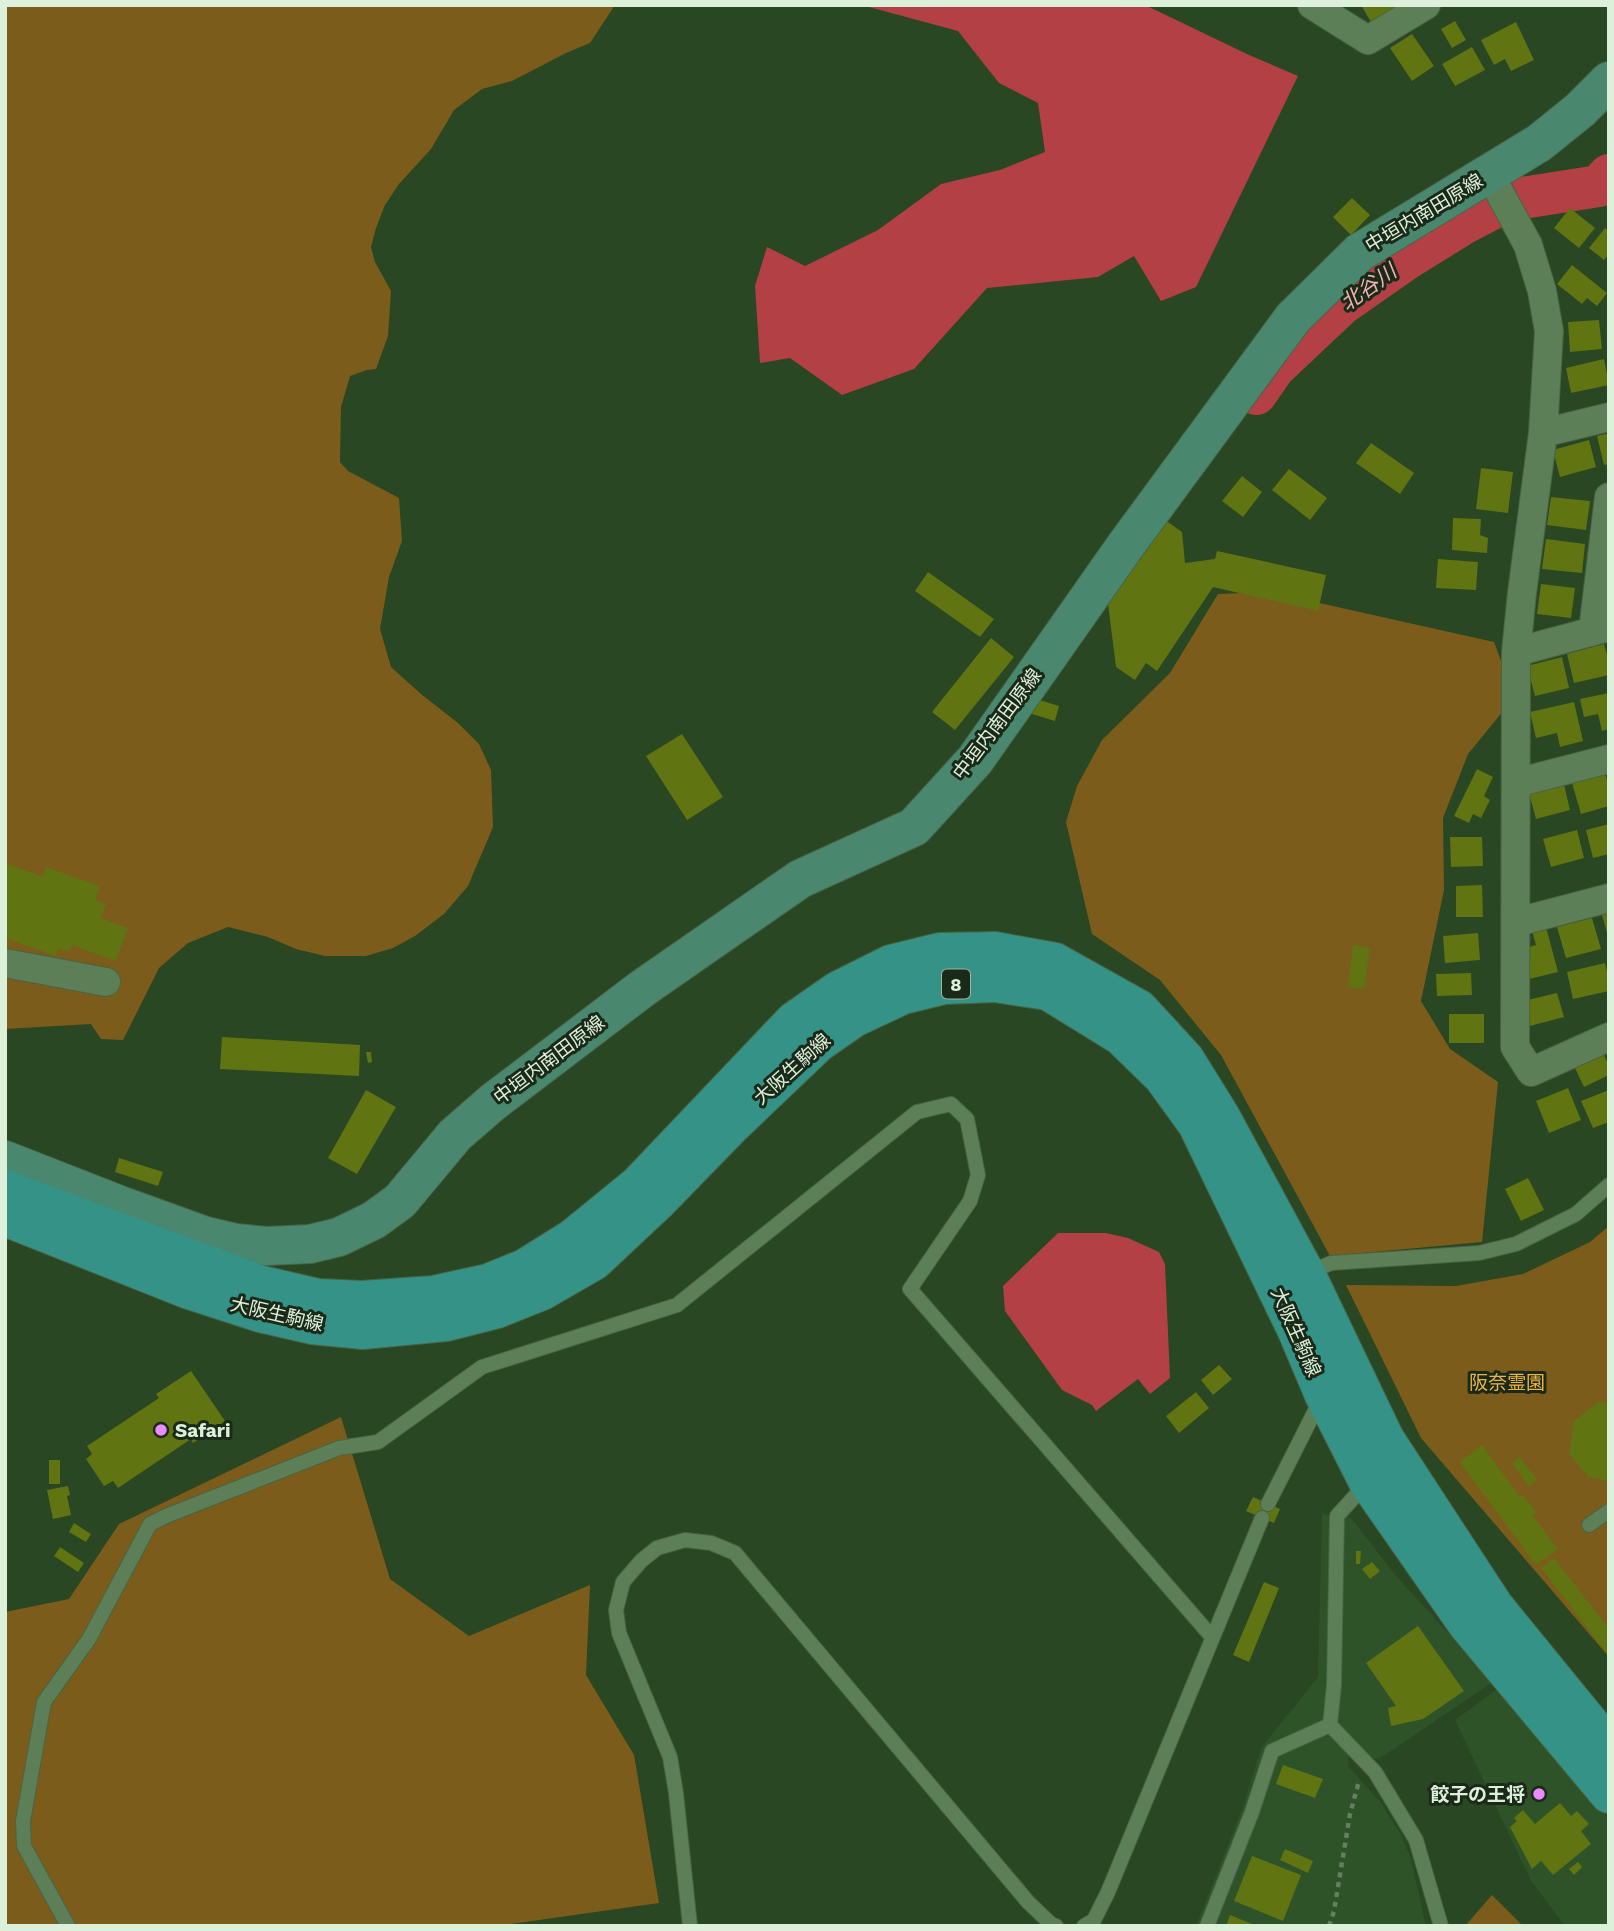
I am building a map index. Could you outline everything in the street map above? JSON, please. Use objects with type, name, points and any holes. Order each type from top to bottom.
[{"type":"main road","name":"中垣内南田原線","points":[[5,1160],[205,1236],[236,1243],[267,1246],[310,1244],[340,1237],[374,1220],[400,1201],[455,1135],[643,988],[800,879],[914,827],[975,760],[1126,545],[1293,318],[1360,251],[1539,144],[1580,110],[1609,81]]},
{"type":"main road","name":"大阪生駒線","points":[[5,1189],[262,1285],[318,1298],[362,1300],[433,1295],[488,1283],[525,1268],[573,1238],[638,1185],[794,1021],[837,991],[891,964],[940,953],[995,951],[1055,962],[1139,1009],[1185,1059],[1214,1106],[1312,1324],[1487,1595],[1609,1747]]},
{"type":"main road","name":"大阪生駒線","points":[[5,1217],[189,1290],[260,1313],[312,1325],[363,1330],[446,1322],[497,1310],[542,1291],[594,1261],[818,1043],[854,1018],[903,995],[944,985],[995,983],[1048,990],[1121,1036],[1163,1077],[1196,1124],[1291,1281]]},
{"type":"main road","name":"大阪生駒線","points":[[1312,1324],[1324,1395],[1368,1482],[1467,1624],[1609,1794]]},
{"type":"street","points":[[1312,5],[1368,40],[1426,5]]},
{"type":"street","points":[[1489,174],[1528,245],[1542,291],[1549,331],[1543,433],[1516,652],[1515,1047],[1531,1072],[1609,1037]]},
{"type":"street","points":[[1543,433],[1609,417]]},
{"type":"street","points":[[1516,652],[1601,629],[1609,496]]},
{"type":"street","points":[[1516,783],[1609,759]]},
{"type":"street","points":[[1517,922],[1609,898]]},
{"type":"street","points":[[5,963],[106,982]]},
{"type":"lane","points":[[68,1926],[24,1846],[23,1821],[44,1702],[89,1640],[150,1524],[339,1448],[378,1442],[482,1367],[677,1306],[917,1112],[951,1104],[967,1119],[978,1175],[970,1200],[910,1289],[1212,1637]]},
{"type":"lane","points":[[1291,1281],[1331,1263],[1479,1253],[1516,1244],[1576,1214],[1609,1185]]},
{"type":"lane","points":[[1268,1504],[1324,1395]]},
{"type":"lane","points":[[1368,1482],[1337,1516],[1334,1685],[1330,1725],[1375,1772],[1416,1840],[1441,1926]]},
{"type":"lane","points":[[1589,1525],[1609,1511]]},
{"type":"lane","points":[[1084,1926],[1094,1920],[1108,1892],[1262,1518]]},
{"type":"lane","points":[[690,1926],[670,1757],[619,1633],[616,1609],[623,1582],[641,1561],[657,1548],[685,1540],[711,1543],[735,1553],[1028,1902],[1056,1926]]},
{"type":"lane","points":[[1207,1926],[1252,1812],[1272,1751],[1330,1725]]},
{"type":"path","points":[[1329,1926],[1354,1797],[1360,1780],[1375,1772]]},
{"type":"shaded area","points":[[867,5],[1145,5],[1298,76],[1196,287],[1161,301],[1134,256],[1098,277],[987,288],[914,369],[842,395],[790,358],[760,363],[755,286],[767,247],[805,266],[878,230],[941,184],[1000,170],[1045,152],[1038,103],[999,83],[958,31]]},
{"type":"shaded area","points":[[1058,1233],[1106,1233],[1128,1238],[1159,1252],[1165,1264],[1170,1378],[1150,1394],[1138,1379],[1096,1411],[1092,1405],[1062,1390],[1005,1311],[1003,1286]]},
{"type":"shaded area","points":[[1322,1514],[1351,1518],[1398,1578],[1493,1682],[1379,1759],[1349,1756],[1348,1766],[1382,1804],[1401,1835],[1411,1859],[1426,1926],[1196,1926],[1243,1807],[1261,1748],[1318,1677]]},
{"type":"shaded area","name":"餃子の王将","points":[[1499,1688],[1609,1818],[1609,1926],[1565,1926],[1531,1881],[1455,1720]]},
{"type":"green space","points":[[5,5],[615,5],[590,43],[512,81],[482,89],[454,110],[431,149],[399,184],[385,205],[371,247],[375,262],[391,291],[388,336],[376,369],[350,376],[341,407],[340,462],[348,471],[399,498],[402,541],[389,577],[380,629],[391,667],[479,744],[491,770],[493,827],[468,886],[444,914],[415,936],[393,948],[366,956],[325,956],[228,927],[188,943],[159,968],[123,1040],[101,1039],[91,1024],[5,1029]]},
{"type":"green space","points":[[1270,592],[1494,642],[1506,674],[1504,710],[1468,754],[1443,818],[1444,890],[1421,1001],[1450,1049],[1498,1082],[1482,1242],[1330,1256],[1221,1055],[1160,980],[1092,934],[1066,822],[1077,786],[1102,740],[1170,673],[1218,594]]},
{"type":"green space","name":"阪奈霊園","points":[[1609,1226],[1609,1657],[1421,1438],[1346,1285],[1456,1286],[1523,1274],[1590,1242]]},
{"type":"green space","points":[[341,1417],[390,1579],[469,1636],[590,1585],[586,1675],[634,1755],[659,1903],[510,1926],[5,1926],[5,1612],[69,1599],[119,1524]]},
{"type":"green space","points":[[1492,1895],[1523,1926],[1465,1926]]},
{"type":"building","points":[[1361,5],[1398,5],[1371,22]]},
{"type":"building","points":[[1455,21],[1466,40],[1452,48],[1441,29]]},
{"type":"building","points":[[1516,22],[1534,60],[1511,71],[1505,59],[1494,65],[1481,40]]},
{"type":"building","points":[[1412,34],[1434,66],[1412,81],[1390,48]]},
{"type":"building","points":[[1472,47],[1485,70],[1455,86],[1442,64]]},
{"type":"building","points":[[1352,198],[1370,215],[1351,235],[1333,217]]},
{"type":"building","points":[[1570,208],[1595,228],[1579,248],[1554,228]]},
{"type":"building","points":[[1605,228],[1609,231],[1609,254],[1604,260],[1589,248]]},
{"type":"building","points":[[1572,265],[1607,293],[1597,306],[1587,298],[1582,304],[1557,284]]},
{"type":"building","points":[[1599,320],[1602,349],[1570,352],[1568,322]]},
{"type":"building","points":[[1604,359],[1609,385],[1571,393],[1566,368]]},
{"type":"building","points":[[1609,433],[1609,464],[1604,465],[1597,436]]},
{"type":"building","points":[[1589,440],[1596,467],[1560,477],[1553,450]]},
{"type":"building","points":[[1371,443],[1414,473],[1400,494],[1356,463]]},
{"type":"building","points":[[1481,468],[1513,472],[1508,513],[1476,509]]},
{"type":"building","points":[[1289,469],[1327,498],[1310,520],[1272,490]]},
{"type":"building","points":[[1242,476],[1262,492],[1243,517],[1222,501]]},
{"type":"building","points":[[1551,497],[1590,501],[1586,530],[1547,525]]},
{"type":"building","points":[[1453,518],[1481,519],[1480,535],[1488,538],[1487,553],[1452,550]]},
{"type":"building","points":[[1165,520],[1182,532],[1185,563],[1215,559],[1217,551],[1326,575],[1318,611],[1213,587],[1157,671],[1146,663],[1135,680],[1116,667],[1108,604]]},
{"type":"building","points":[[1546,539],[1585,544],[1582,573],[1542,569]]},
{"type":"building","points":[[1438,559],[1478,562],[1476,590],[1436,588]]},
{"type":"building","points":[[928,572],[994,619],[980,637],[915,591]]},
{"type":"building","points":[[1541,584],[1575,588],[1571,618],[1537,614]]},
{"type":"building","points":[[991,638],[1014,657],[955,730],[932,712]]},
{"type":"building","points":[[1604,644],[1609,675],[1574,683],[1567,654]]},
{"type":"building","points":[[1562,657],[1569,688],[1535,696],[1527,666]]},
{"type":"building","points":[[1609,693],[1609,729],[1602,731],[1598,714],[1584,717],[1580,699]]},
{"type":"building","points":[[1036,699],[1059,706],[1055,721],[1032,714]]},
{"type":"building","points":[[1574,702],[1583,741],[1560,747],[1557,733],[1536,738],[1530,712]]},
{"type":"building","points":[[682,734],[723,797],[687,820],[646,756]]},
{"type":"building","points":[[1477,769],[1493,777],[1484,796],[1490,800],[1481,818],[1473,814],[1469,823],[1454,816]]},
{"type":"building","points":[[1605,773],[1609,787],[1609,806],[1581,814],[1572,783]]},
{"type":"building","points":[[1563,780],[1570,810],[1536,819],[1528,789]]},
{"type":"building","points":[[1609,824],[1609,854],[1593,858],[1586,830]]},
{"type":"building","points":[[1577,830],[1584,858],[1551,867],[1543,839]]},
{"type":"building","points":[[1450,837],[1482,837],[1483,866],[1451,867]]},
{"type":"building","points":[[5,863],[43,877],[46,867],[100,886],[95,900],[106,904],[101,918],[128,928],[116,961],[72,945],[69,952],[58,948],[56,956],[5,938]]},
{"type":"building","points":[[1482,885],[1483,917],[1456,917],[1456,886]]},
{"type":"building","points":[[1609,913],[1609,936],[1608,936],[1602,915]]},
{"type":"building","points":[[1592,918],[1601,949],[1566,958],[1557,927]]},
{"type":"building","points":[[1546,927],[1558,972],[1529,979],[1521,949],[1536,945],[1532,931]]},
{"type":"building","points":[[1478,933],[1480,960],[1445,963],[1443,936]]},
{"type":"building","points":[[1353,945],[1370,948],[1364,989],[1348,987]]},
{"type":"building","points":[[1605,963],[1609,991],[1573,999],[1567,972]]},
{"type":"building","points":[[1471,973],[1472,995],[1437,996],[1436,974]]},
{"type":"building","points":[[1557,993],[1564,1017],[1530,1026],[1523,1001]]},
{"type":"building","points":[[1449,1014],[1484,1014],[1484,1043],[1449,1043]]},
{"type":"building","points":[[222,1037],[360,1045],[359,1076],[220,1069]]},
{"type":"building","points":[[366,1052],[371,1052],[372,1062],[368,1063]]},
{"type":"building","points":[[1603,1053],[1609,1066],[1609,1075],[1584,1087],[1574,1066]]},
{"type":"building","points":[[1568,1088],[1581,1120],[1549,1133],[1536,1101]]},
{"type":"building","points":[[366,1090],[396,1107],[357,1174],[328,1158]]},
{"type":"building","points":[[1609,1090],[1609,1122],[1593,1128],[1581,1101]]},
{"type":"building","points":[[119,1158],[163,1172],[158,1186],[115,1172]]},
{"type":"building","points":[[1528,1178],[1544,1210],[1521,1221],[1505,1189]]},
{"type":"building","points":[[1219,1365],[1232,1379],[1213,1395],[1201,1380]]},
{"type":"building","name":"Safari","points":[[191,1371],[225,1421],[193,1443],[191,1439],[118,1488],[113,1481],[104,1486],[86,1459],[92,1454],[87,1446],[159,1398],[156,1394]]},
{"type":"building","points":[[1196,1392],[1209,1408],[1179,1433],[1166,1416]]},
{"type":"building","points":[[1598,1402],[1609,1403],[1609,1481],[1588,1477],[1569,1453],[1574,1421]]},
{"type":"building","points":[[1482,1445],[1520,1497],[1523,1495],[1537,1513],[1533,1516],[1558,1549],[1536,1565],[1460,1462]]},
{"type":"building","points":[[1520,1457],[1537,1480],[1529,1486],[1512,1463]]},
{"type":"building","points":[[49,1460],[60,1460],[60,1484],[49,1484]]},
{"type":"building","points":[[68,1486],[71,1515],[53,1519],[47,1490]]},
{"type":"building","points":[[1253,1497],[1280,1509],[1274,1523],[1246,1511]]},
{"type":"building","points":[[74,1523],[91,1534],[86,1542],[69,1532]]},
{"type":"building","points":[[60,1547],[84,1563],[78,1572],[54,1556]]},
{"type":"building","points":[[1356,1551],[1361,1551],[1360,1564],[1356,1564]]},
{"type":"building","points":[[1554,1558],[1609,1629],[1609,1650],[1606,1652],[1541,1568]]},
{"type":"building","points":[[1372,1562],[1380,1571],[1370,1579],[1362,1569]]},
{"type":"building","points":[[1264,1582],[1279,1588],[1249,1662],[1233,1655]]},
{"type":"building","points":[[1418,1626],[1464,1691],[1423,1719],[1391,1726],[1388,1708],[1396,1706],[1366,1663]]},
{"type":"building","points":[[1283,1765],[1323,1779],[1315,1798],[1276,1784]]},
{"type":"building","points":[[1560,1803],[1571,1816],[1577,1811],[1589,1824],[1581,1831],[1591,1844],[1553,1875],[1541,1861],[1532,1869],[1510,1827],[1517,1821],[1514,1818],[1523,1810],[1535,1824]]},
{"type":"building","points":[[1285,1849],[1313,1861],[1308,1873],[1280,1860]]},
{"type":"building","points":[[1252,1856],[1301,1875],[1283,1921],[1234,1901]]},
{"type":"building","points":[[1578,1862],[1582,1867],[1574,1875],[1569,1869]]},
{"type":"building","points":[[1230,1915],[1257,1926],[1226,1926]]},
{"type":"waterway","name":"北谷川","points":[[1256,394],[1274,368],[1342,304],[1463,224],[1509,200],[1599,186],[1609,175]]},
{"type":"place","name":"Safari","points":[[161,1430]]},
{"type":"place","name":"餃子の王将","points":[[1539,1794]]}]
